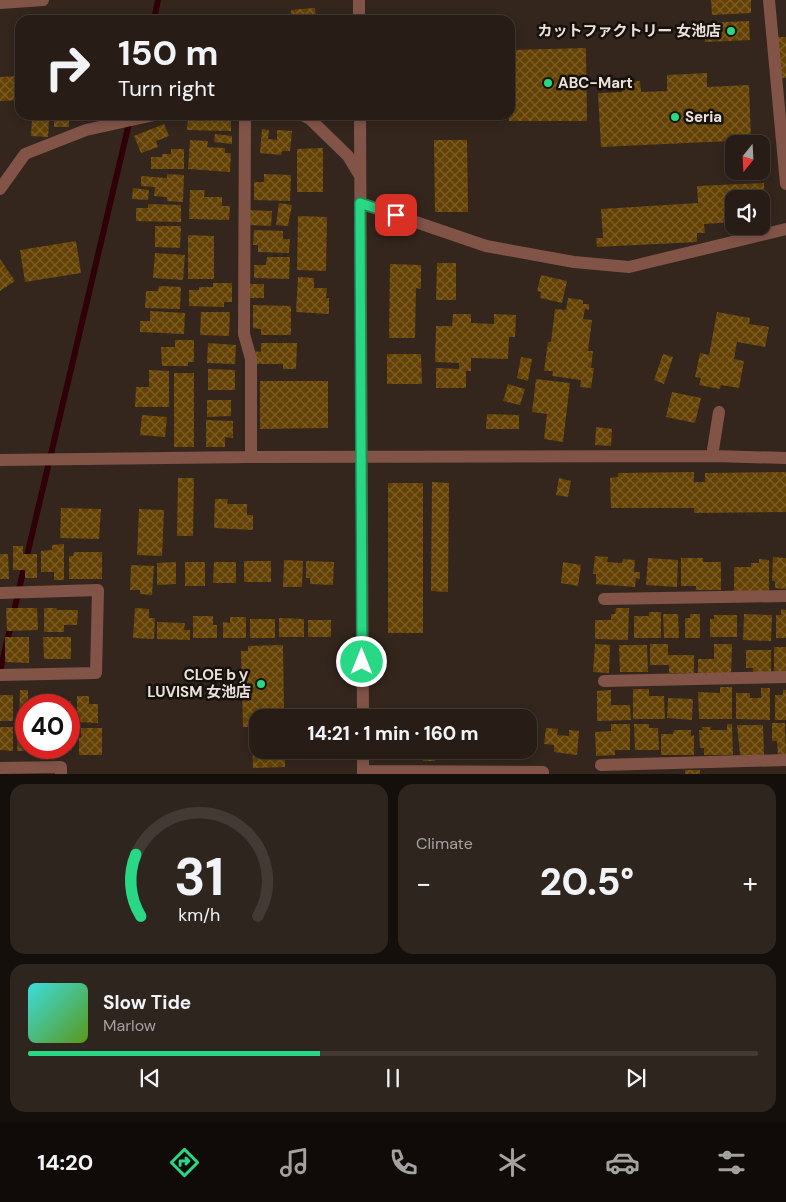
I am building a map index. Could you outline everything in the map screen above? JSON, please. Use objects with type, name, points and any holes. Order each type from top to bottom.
[{"type":"street","points":[[0,3],[43,0]]},
{"type":"street","points":[[359,0],[360,15]]},
{"type":"street","points":[[769,0],[782,86],[786,184]]},
{"type":"street","points":[[0,189],[25,154],[86,130],[131,120]]},
{"type":"street","points":[[244,120],[244,334],[251,359],[251,457]]},
{"type":"street","points":[[311,120],[348,156],[360,177]]},
{"type":"street","points":[[360,120],[363,709]]},
{"type":"street","points":[[360,203],[486,246],[574,262],[629,267],[786,229]]},
{"type":"street","points":[[712,456],[719,412]]},
{"type":"street","points":[[0,460],[251,457],[712,456],[786,458]]},
{"type":"street","points":[[0,593],[98,590],[96,673],[0,675]]},
{"type":"street","points":[[604,599],[786,596]]},
{"type":"street","points":[[604,681],[786,677]]},
{"type":"street","points":[[363,759],[363,773],[543,772],[543,774]]},
{"type":"street","points":[[601,764],[786,760]]},
{"type":"street","points":[[0,768],[61,767],[61,774]]},
{"type":"building","points":[[711,0],[751,0],[751,13],[712,15]]},
{"type":"building","points":[[315,8],[316,15],[292,15],[291,10]]},
{"type":"building","points":[[405,14],[460,14],[460,15]]},
{"type":"building","points":[[749,21],[750,40],[705,42],[704,23]]},
{"type":"building","points":[[778,37],[786,37],[786,78],[781,78]]},
{"type":"building","name":"ABC-Mart","points":[[586,48],[587,121],[509,121],[515,120],[515,50]]},
{"type":"building","name":"Seria","points":[[707,73],[707,87],[749,85],[751,135],[725,135],[725,141],[601,147],[598,93],[622,92],[621,82],[640,81],[641,92],[667,91],[667,75]]},
{"type":"building","points":[[15,76],[15,100],[0,101],[0,77]]},
{"type":"building","points":[[32,120],[49,120],[48,137],[31,136]]},
{"type":"building","points":[[54,120],[69,120],[69,127],[54,127]]},
{"type":"building","points":[[188,120],[231,120],[231,131],[187,130]]},
{"type":"building","points":[[164,124],[169,136],[156,141],[158,147],[141,153],[134,136]]},
{"type":"building","points":[[262,129],[269,130],[268,139],[277,140],[277,130],[292,131],[290,151],[282,151],[281,155],[260,153]]},
{"type":"building","points":[[215,134],[232,136],[232,144],[214,142]]},
{"type":"building","points":[[190,140],[208,141],[207,147],[225,148],[225,153],[231,153],[230,172],[188,169]]},
{"type":"building","points":[[434,140],[467,140],[468,212],[435,212]]},
{"type":"building","points":[[323,148],[323,192],[297,192],[297,149]]},
{"type":"building","points":[[171,149],[184,149],[184,169],[151,169],[151,157],[162,157],[162,154],[171,154]]},
{"type":"building","points":[[167,174],[184,175],[183,202],[167,201],[167,197],[154,196],[155,187],[141,186],[141,176],[167,178]]},
{"type":"building","points":[[264,174],[291,175],[290,201],[254,200],[254,182],[264,182]]},
{"type":"building","points":[[764,183],[764,190],[725,190],[725,223],[704,224],[705,233],[697,233],[697,242],[597,247],[596,238],[603,238],[601,209],[698,203],[697,186]]},
{"type":"building","points":[[133,188],[149,190],[148,200],[132,199]]},
{"type":"building","points":[[190,190],[205,190],[204,197],[222,197],[222,206],[230,206],[229,220],[189,219]]},
{"type":"building","points":[[279,203],[292,205],[288,226],[276,225]]},
{"type":"building","points":[[148,204],[181,205],[181,222],[136,221],[136,208],[148,208]]},
{"type":"building","points":[[249,210],[272,211],[271,226],[248,225]]},
{"type":"building","points":[[298,216],[327,217],[326,271],[297,270]]},
{"type":"building","points":[[155,226],[181,226],[180,248],[155,247]]},
{"type":"building","points":[[254,230],[283,231],[283,239],[290,239],[289,253],[258,252],[258,245],[253,245]]},
{"type":"building","points":[[188,235],[214,236],[214,279],[188,279]]},
{"type":"building","points":[[76,241],[81,273],[25,282],[20,250]]},
{"type":"building","points":[[155,253],[185,255],[183,280],[153,278]]},
{"type":"building","points":[[267,257],[290,257],[289,279],[254,278],[254,265],[266,265]]},
{"type":"building","points":[[0,259],[15,281],[0,291]]},
{"type":"building","points":[[437,263],[456,263],[456,300],[436,300]]},
{"type":"building","points":[[390,264],[421,265],[421,289],[416,288],[415,338],[389,338]]},
{"type":"building","points":[[541,275],[567,281],[562,303],[540,298],[541,292],[537,291]]},
{"type":"building","points":[[298,277],[314,278],[314,288],[327,288],[326,298],[329,298],[329,314],[296,312]]},
{"type":"building","points":[[213,283],[232,283],[232,302],[224,302],[224,307],[189,306],[189,290],[199,290],[199,287],[213,287]]},
{"type":"building","points":[[249,284],[264,284],[264,298],[249,298]]},
{"type":"building","points":[[159,286],[181,287],[180,309],[145,308],[146,291],[158,291]]},
{"type":"building","points":[[568,298],[583,300],[583,304],[589,304],[589,310],[585,309],[583,319],[592,320],[588,351],[593,351],[591,368],[594,368],[591,388],[580,387],[581,380],[552,376],[553,371],[544,371],[548,342],[551,342],[555,309],[566,310]]},
{"type":"building","points":[[253,305],[291,306],[291,335],[261,335],[261,329],[253,328]]},
{"type":"building","points":[[150,311],[185,313],[184,334],[140,332],[140,321],[150,321]]},
{"type":"building","points":[[201,312],[230,312],[229,336],[200,335]]},
{"type":"building","points":[[717,312],[750,318],[749,324],[769,327],[765,347],[737,342],[734,359],[744,361],[739,388],[721,385],[720,389],[699,385],[701,378],[695,377],[700,353],[709,355]]},
{"type":"building","points":[[453,314],[471,314],[471,323],[494,324],[494,314],[516,315],[515,337],[509,337],[508,359],[471,358],[471,371],[466,371],[466,388],[436,388],[436,368],[459,369],[459,363],[435,362],[436,326],[452,326]]},
{"type":"building","points":[[175,340],[194,340],[194,362],[188,362],[188,366],[162,366],[161,347],[175,347]]},
{"type":"building","points":[[208,343],[236,345],[235,364],[207,363]]},
{"type":"building","points":[[261,343],[297,343],[296,369],[283,369],[283,364],[254,364],[254,351],[261,352]]},
{"type":"building","points":[[387,354],[421,354],[422,384],[387,384]]},
{"type":"building","points":[[663,354],[673,357],[664,384],[654,380]]},
{"type":"building","points":[[521,357],[532,359],[528,381],[517,378]]},
{"type":"building","points":[[208,369],[235,370],[235,390],[208,390]]},
{"type":"building","points":[[149,370],[169,371],[169,407],[135,407],[136,387],[149,387]]},
{"type":"building","points":[[174,373],[194,373],[194,447],[174,447]]},
{"type":"building","points":[[536,379],[570,383],[563,442],[544,439],[547,414],[532,412]]},
{"type":"building","points":[[260,381],[328,381],[328,428],[260,429]]},
{"type":"building","points":[[508,384],[525,389],[520,405],[503,401]]},
{"type":"building","points":[[672,392],[701,398],[695,423],[666,417]]},
{"type":"building","points":[[207,400],[231,400],[231,416],[207,417]]},
{"type":"building","points":[[487,414],[519,415],[519,429],[486,429]]},
{"type":"building","points":[[142,415],[167,417],[165,437],[140,435]]},
{"type":"building","points":[[206,420],[233,421],[233,438],[225,437],[225,447],[206,447]]},
{"type":"building","points":[[596,427],[612,429],[611,446],[595,445]]},
{"type":"building","points":[[694,472],[694,482],[705,482],[705,473],[786,472],[786,512],[694,513],[694,508],[611,508],[610,478],[618,477],[618,473]]},
{"type":"building","points":[[178,478],[194,478],[193,536],[177,536]]},
{"type":"building","points":[[559,478],[571,481],[568,497],[556,495]]},
{"type":"building","points":[[432,482],[449,483],[448,592],[431,591]]},
{"type":"building","points":[[388,483],[423,483],[423,633],[388,633]]},
{"type":"building","points":[[215,499],[228,499],[227,504],[247,504],[247,515],[253,515],[253,530],[214,528]]},
{"type":"building","points":[[61,508],[101,509],[99,539],[60,538]]},
{"type":"building","points":[[139,509],[164,510],[162,556],[137,555]]},
{"type":"building","points":[[64,544],[64,580],[54,580],[54,572],[41,572],[41,551],[52,550],[52,545]]},
{"type":"building","points":[[13,546],[23,546],[23,554],[37,554],[37,578],[25,578],[25,570],[13,570]]},
{"type":"building","points":[[74,552],[102,552],[102,579],[69,579],[69,556],[73,556]]},
{"type":"building","points":[[0,554],[8,554],[9,579],[0,579]]},
{"type":"building","points":[[595,556],[608,557],[607,562],[622,563],[623,559],[635,560],[634,572],[640,572],[640,579],[636,578],[635,587],[596,584],[596,574],[593,574]]},
{"type":"building","points":[[773,557],[786,558],[786,589],[775,588],[775,581],[772,581]]},
{"type":"building","points":[[648,558],[678,560],[677,587],[646,585]]},
{"type":"building","points":[[681,558],[703,558],[703,562],[721,562],[721,590],[696,590],[696,586],[681,586]]},
{"type":"building","points":[[759,559],[769,560],[769,591],[734,591],[734,567],[751,567],[751,563],[759,563]]},
{"type":"building","points":[[284,560],[303,561],[302,587],[283,587]]},
{"type":"building","points":[[244,561],[271,561],[271,582],[244,582]]},
{"type":"building","points":[[306,561],[334,562],[333,585],[310,584],[310,578],[306,578]]},
{"type":"building","points":[[176,562],[176,584],[157,585],[157,563]]},
{"type":"building","points":[[185,562],[205,562],[205,586],[185,586]]},
{"type":"building","points":[[214,562],[236,562],[236,583],[213,583]]},
{"type":"building","points":[[563,562],[581,565],[578,586],[561,583]]},
{"type":"building","points":[[131,565],[154,566],[152,595],[140,594],[140,590],[130,590]]},
{"type":"building","points":[[6,608],[37,608],[38,630],[7,631]]},
{"type":"building","points":[[44,608],[78,610],[77,625],[64,625],[64,632],[44,632]]},
{"type":"building","points":[[135,608],[149,609],[149,618],[155,618],[154,639],[133,638]]},
{"type":"building","points":[[616,608],[629,608],[628,640],[595,639],[595,620],[611,620],[611,614],[615,614]]},
{"type":"building","points":[[781,609],[786,610],[786,638],[776,638],[776,615],[781,615]]},
{"type":"building","points":[[649,612],[661,612],[661,638],[634,638],[634,616],[649,616]]},
{"type":"building","points":[[663,614],[678,614],[679,638],[664,638]]},
{"type":"building","points":[[690,614],[700,614],[700,638],[685,638],[685,618],[690,618]]},
{"type":"building","points":[[744,614],[772,615],[771,641],[743,640]]},
{"type":"building","points":[[714,615],[737,615],[737,637],[710,637],[710,619],[714,619]]},
{"type":"building","points":[[193,616],[213,616],[213,625],[217,625],[217,638],[193,638]]},
{"type":"building","points":[[230,617],[246,617],[246,638],[223,638],[223,622],[230,623]]},
{"type":"building","points":[[279,618],[304,619],[304,637],[279,637]]},
{"type":"building","points":[[250,619],[275,619],[275,638],[250,638]]},
{"type":"building","points":[[308,620],[331,620],[331,637],[308,637]]},
{"type":"building","points":[[157,622],[185,623],[184,630],[190,630],[190,640],[157,639]]},
{"type":"building","points":[[5,637],[29,637],[29,663],[5,662]]},
{"type":"building","points":[[43,637],[71,637],[71,659],[44,659]]},
{"type":"building","points":[[595,644],[610,645],[609,673],[593,672]]},
{"type":"building","points":[[650,644],[668,644],[668,655],[694,655],[694,673],[669,673],[669,665],[650,665]]},
{"type":"building","points":[[714,644],[732,644],[731,674],[698,674],[698,659],[714,659]]},
{"type":"building","points":[[283,645],[284,709],[249,709],[249,727],[243,727],[241,651],[248,651],[248,646]]},
{"type":"building","points":[[619,645],[647,645],[648,672],[620,672]]},
{"type":"building","points":[[774,647],[786,647],[786,672],[774,672]]},
{"type":"building","points":[[746,650],[771,650],[771,672],[753,672],[753,668],[746,668]]},
{"type":"building","points":[[720,687],[732,687],[732,719],[699,719],[698,692],[720,693]]},
{"type":"building","points":[[761,688],[770,688],[770,720],[736,719],[736,693],[750,693],[750,698],[761,698]]},
{"type":"building","points":[[633,689],[649,689],[649,696],[664,696],[665,719],[633,719]]},
{"type":"building","points":[[20,690],[28,690],[28,694],[20,694]]},
{"type":"building","points":[[611,690],[611,705],[630,705],[631,720],[597,721],[597,691]]},
{"type":"building","points":[[783,690],[786,690],[786,720],[775,720],[775,695],[783,695]]},
{"type":"building","points":[[0,695],[13,695],[13,721],[0,721]]},
{"type":"building","points":[[80,696],[89,696],[89,704],[98,704],[98,723],[80,722]]},
{"type":"building","points":[[668,698],[693,699],[692,720],[667,718]]},
{"type":"building","points":[[772,723],[785,723],[786,755],[778,756],[777,741],[772,741]]},
{"type":"building","points":[[611,724],[630,724],[630,750],[615,750],[615,755],[596,756],[595,732],[611,731]]},
{"type":"building","points":[[634,724],[649,724],[649,728],[658,728],[659,750],[635,750]]},
{"type":"building","points":[[727,724],[732,724],[733,755],[704,755],[704,748],[700,748],[699,730],[703,730],[702,727],[711,727],[710,730],[727,730]]},
{"type":"building","points":[[737,725],[763,725],[764,755],[740,755]]},
{"type":"building","points":[[0,727],[13,727],[13,751],[0,750]]},
{"type":"building","points":[[81,728],[102,728],[102,755],[80,755]]},
{"type":"building","points":[[546,728],[558,729],[557,735],[569,736],[569,730],[579,731],[577,755],[554,752],[554,745],[544,744]]},
{"type":"building","points":[[674,730],[691,730],[691,736],[694,735],[694,755],[661,755],[661,734],[673,734]]},
{"type":"building","points":[[253,759],[285,759],[285,767],[253,768]]},
{"type":"building","points":[[423,759],[435,759],[435,761],[423,761]]},
{"type":"building","points":[[685,770],[700,770],[700,774],[685,774]]},
{"type":"waterway","points":[[155,15],[158,0]]},
{"type":"waterway","points":[[13,615],[130,120]]},
{"type":"waterway","points":[[0,671],[11,625]]},
{"type":"place","name":"カットファクトリー 女池店","points":[[731,31]]},
{"type":"place","name":"ABC-Mart","points":[[548,83]]},
{"type":"place","name":"Seria","points":[[675,117]]},
{"type":"place","name":"CLOE bｙ LUVISM 女池店","points":[[261,684]]},
{"type":"route","points":[[362,662],[360,203],[396,215]]}]
